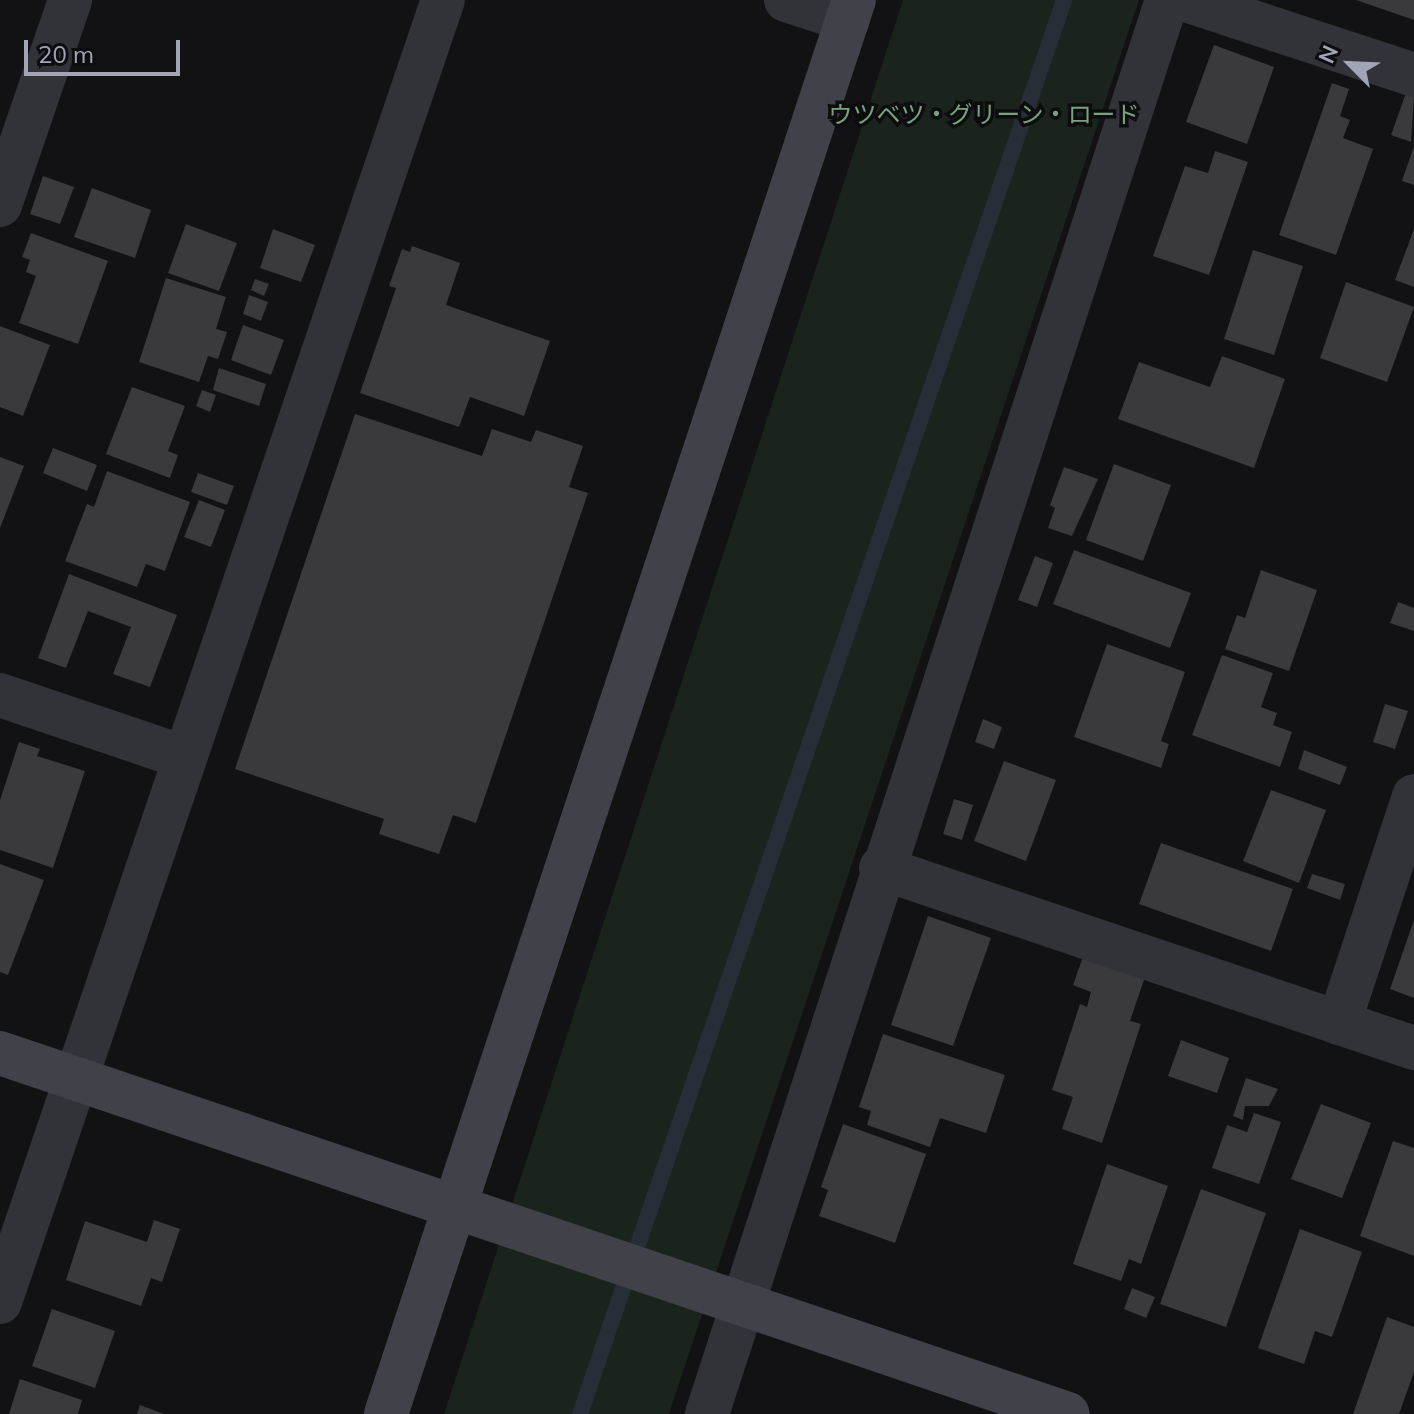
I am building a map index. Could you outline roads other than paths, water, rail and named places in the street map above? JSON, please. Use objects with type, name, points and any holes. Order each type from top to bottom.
[{"type":"street","points":[[0,205],[70,0]]},
{"type":"street","points":[[0,1302],[73,1077],[443,0]]},
{"type":"street","points":[[386,1414],[851,10],[786,0]]},
{"type":"street","points":[[707,1414],[881,868],[1167,0]]},
{"type":"street","points":[[1186,0],[1414,75]]},
{"type":"street","points":[[0,695],[183,757]]},
{"type":"street","points":[[1339,1023],[1414,796]]},
{"type":"street","points":[[881,868],[1414,1048]]},
{"type":"street","points":[[0,1053],[454,1206],[739,1307],[1068,1414]]},
{"type":"waterway","points":[[580,1414],[1064,0]]},
{"type":"park label","name":"ウツベツ・グリーン・ロード","points":[[984,115]]}]
